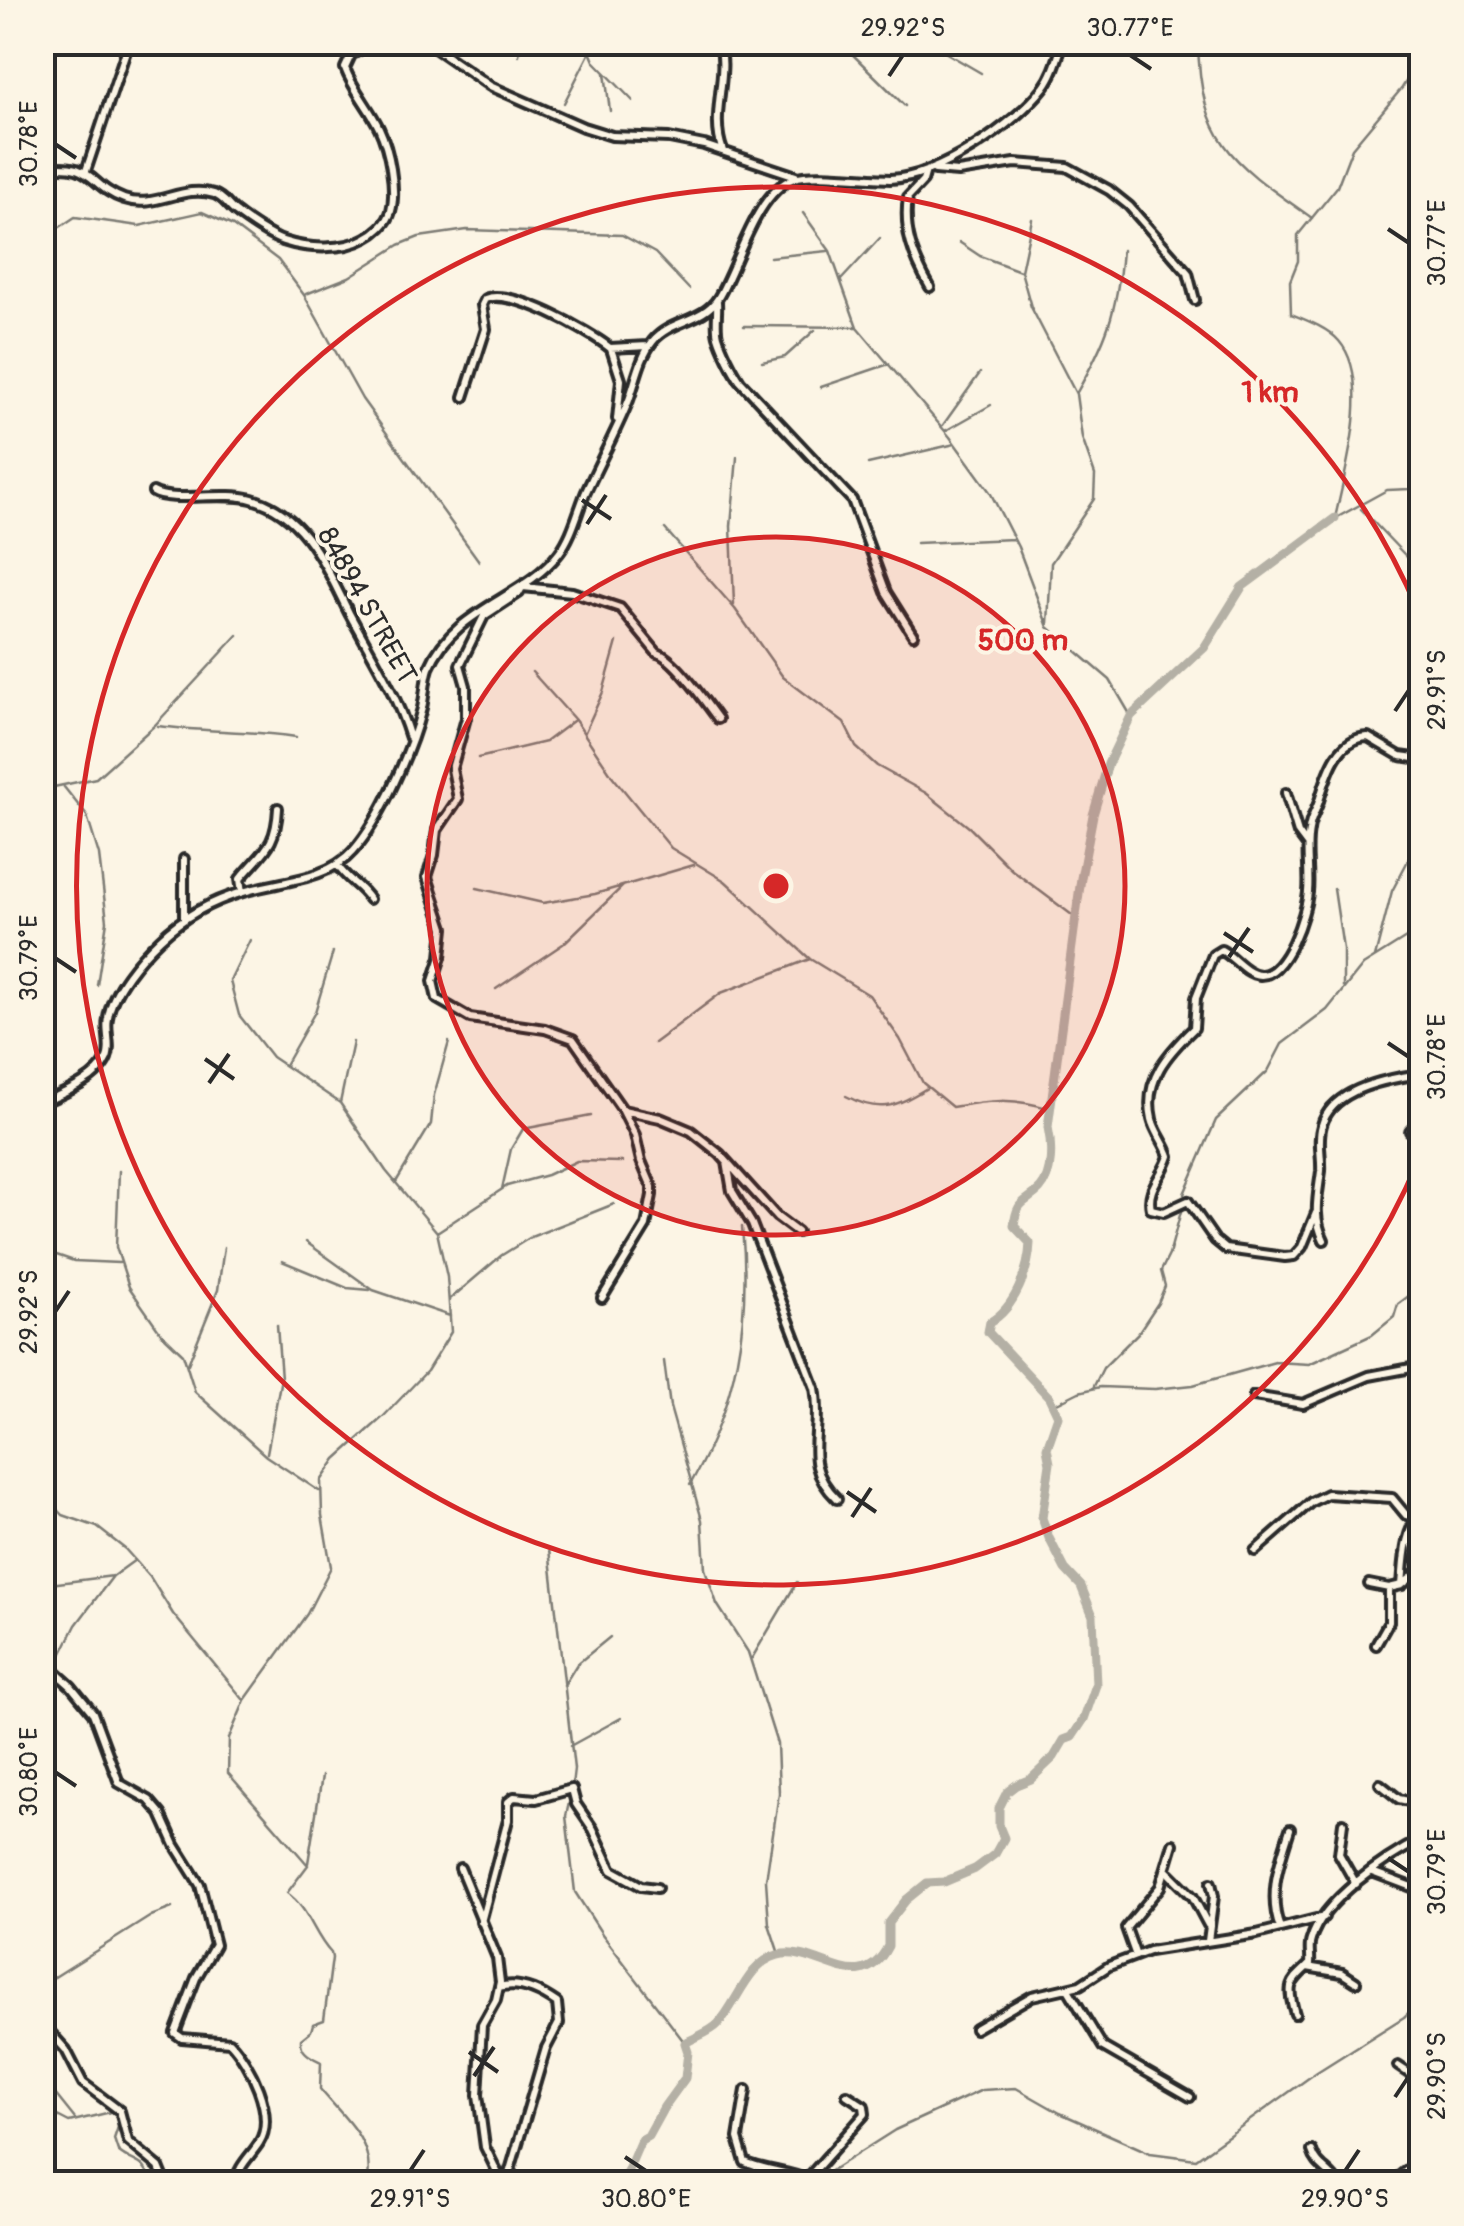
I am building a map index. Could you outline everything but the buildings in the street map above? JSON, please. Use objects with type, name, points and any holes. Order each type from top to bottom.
[{"type":"street","points":[[86,171],[129,42]]},
{"type":"street","points":[[42,169],[64,166],[86,171],[118,196],[136,202],[154,202],[194,190],[220,196],[240,216],[286,242],[338,246],[369,237],[391,213],[391,184],[378,127],[345,68],[351,55],[374,42]]},
{"type":"street","points":[[426,42],[490,86],[612,136],[670,138],[798,176],[894,179],[925,174],[960,158],[1032,100],[1046,85],[1062,43]]},
{"type":"street","points":[[720,42],[724,71],[717,122],[724,152]]},
{"type":"street","points":[[934,170],[958,172],[1015,162],[1066,167],[1109,190],[1129,206],[1188,273],[1195,300]]},
{"type":"street","points":[[925,174],[908,198],[906,228],[930,286]]},
{"type":"street","points":[[602,1298],[646,1226],[652,1195],[635,1135],[622,1109],[573,1040],[544,1029],[470,1018],[442,1003],[434,989],[444,928],[427,876],[437,830],[458,799],[452,768],[466,718],[466,686],[460,664],[484,616],[563,547],[650,346],[661,333],[706,312],[717,301],[750,230],[779,190],[798,176]]},
{"type":"street","points":[[464,397],[465,384],[486,329],[482,305],[492,295],[501,294],[578,325],[610,348],[621,380],[618,426]]},
{"type":"street","points":[[717,301],[718,336],[731,367],[852,500],[886,592],[912,635]]},
{"type":"street","points":[[610,348],[650,346]]},
{"type":"street","name":"84894 STREET","points":[[154,492],[178,497],[234,494],[282,511],[296,524],[318,552],[378,661],[410,739]]},
{"type":"street","points":[[42,1103],[86,1079],[103,1064],[108,1054],[108,1018],[118,993],[158,941],[184,919],[242,892],[338,866],[353,852],[375,820],[410,739],[422,708],[428,670],[446,642],[485,606],[524,585],[572,592],[620,608],[657,653],[665,654],[678,668],[718,719]]},
{"type":"street","points":[[1419,679],[1417,696],[1422,720]]},
{"type":"street","points":[[1422,758],[1400,756],[1368,738],[1361,737],[1345,746],[1326,776],[1309,826],[1306,907],[1285,958],[1270,973],[1261,975],[1246,969],[1222,950],[1213,954],[1196,998],[1194,1028],[1175,1045],[1155,1076],[1152,1120],[1168,1156],[1149,1193],[1150,1209],[1164,1212],[1188,1201],[1215,1240],[1226,1249],[1291,1257],[1302,1247],[1316,1213],[1322,1158],[1319,1141],[1330,1110],[1359,1090],[1422,1074]]},
{"type":"street","points":[[1286,793],[1298,833],[1307,846]]},
{"type":"street","points":[[242,892],[240,878],[269,849],[278,808]]},
{"type":"street","points":[[184,858],[184,919]]},
{"type":"street","points":[[338,866],[346,879],[369,899]]},
{"type":"street","points":[[622,1109],[680,1125],[712,1146],[777,1217],[797,1232]]},
{"type":"street","points":[[1410,1131],[1422,1119]]},
{"type":"street","points":[[727,1162],[732,1191],[752,1224],[815,1388],[819,1410],[814,1466],[818,1477],[837,1499]]},
{"type":"street","points":[[1316,1213],[1324,1240]]},
{"type":"street","points":[[1254,1396],[1302,1404],[1369,1376],[1422,1366]]},
{"type":"street","points":[[1256,1551],[1312,1502],[1327,1494],[1392,1498],[1406,1515],[1419,1516],[1410,1532],[1402,1585]]},
{"type":"street","points":[[1368,1584],[1389,1588],[1420,1576],[1410,1532]]},
{"type":"street","points":[[1376,1645],[1389,1622],[1389,1588]]},
{"type":"street","points":[[42,1660],[87,1704],[119,1782],[149,1800],[161,1814],[175,1846],[200,1884],[214,1946],[196,1978],[175,2033],[182,2038],[230,2042],[259,2087],[261,2141],[247,2156],[235,2184]]},
{"type":"street","points":[[1380,1784],[1400,1800],[1422,1804]]},
{"type":"street","points":[[481,1922],[508,1820],[508,1802],[514,1796],[542,1798],[572,1790],[612,1870],[641,1886],[657,1888]]},
{"type":"street","points":[[1343,1823],[1339,1854],[1356,1884]]},
{"type":"street","points":[[1280,1928],[1275,1885],[1290,1829]]},
{"type":"street","points":[[1308,1967],[1312,1937],[1324,1917],[1356,1884],[1400,1850],[1422,1839]]},
{"type":"street","points":[[1136,1956],[1127,1924],[1155,1895],[1173,1844]]},
{"type":"street","points":[[460,1868],[497,1958],[499,1988],[484,2020],[478,2095],[485,2148],[505,2184]]},
{"type":"street","points":[[1166,1870],[1193,1897],[1208,1925]]},
{"type":"street","points":[[1372,1872],[1422,1892]]},
{"type":"street","points":[[1208,1941],[1214,1896],[1211,1884]]},
{"type":"street","points":[[975,2029],[1032,1996],[1080,1985],[1109,1966],[1136,1956],[1324,1917]]},
{"type":"street","points":[[1295,2014],[1290,1983],[1293,1976],[1308,1967],[1342,1972],[1356,1982]]},
{"type":"street","points":[[499,1988],[510,1984],[544,1995],[556,2003],[559,2016],[505,2184]]},
{"type":"street","points":[[1068,1989],[1103,2047],[1190,2096]]},
{"type":"street","points":[[42,2023],[66,2050],[87,2088],[120,2111],[128,2140],[159,2167],[166,2184]]},
{"type":"street","points":[[1398,2066],[1422,2082]]},
{"type":"street","points":[[746,2090],[738,2138],[743,2158],[763,2170],[810,2181],[865,2114],[864,2106],[847,2096]]},
{"type":"street","points":[[1312,2151],[1317,2164],[1332,2173],[1338,2184]]},
{"type":"street","points":[[1390,2184],[1422,2158]]},
{"type":"waterway","points":[[258,42],[287,56]]},
{"type":"waterway","points":[[519,55],[521,42]]},
{"type":"waterway","points":[[586,42],[594,61],[633,101]]},
{"type":"waterway","points":[[657,42],[663,48]]},
{"type":"waterway","points":[[840,42],[905,106]]},
{"type":"waterway","points":[[913,42],[942,51],[1001,42]]},
{"type":"waterway","points":[[1198,42],[1206,105],[1227,148],[1262,182],[1312,218]]},
{"type":"waterway","points":[[943,51],[981,73]]},
{"type":"waterway","points":[[564,103],[590,52]]},
{"type":"waterway","points":[[1335,518],[1354,427],[1354,379],[1349,358],[1339,341],[1323,328],[1291,314],[1290,281],[1298,261],[1298,235],[1337,187],[1352,148],[1402,88],[1422,56]]},
{"type":"waterway","points":[[605,73],[610,111]]},
{"type":"waterway","points":[[42,239],[75,217],[139,226],[202,212],[233,226],[278,260],[304,295],[362,399],[479,561]]},
{"type":"waterway","points":[[803,213],[830,251],[857,327],[950,437],[990,492],[1018,547],[1048,627],[1110,680],[1131,716]]},
{"type":"waterway","points":[[1032,219],[1021,271],[1031,307],[1076,394],[1082,438],[1095,475],[1094,499],[1051,563],[1048,624]]},
{"type":"waterway","points":[[306,294],[349,277],[419,237],[467,230],[622,235],[655,253],[689,289]]},
{"type":"waterway","points":[[841,280],[880,238]]},
{"type":"waterway","points":[[959,242],[980,256],[1020,271]]},
{"type":"waterway","points":[[1076,394],[1109,325],[1122,250]]},
{"type":"waterway","points":[[770,257],[828,251]]},
{"type":"waterway","points":[[744,326],[857,327]]},
{"type":"waterway","points":[[762,362],[785,357],[815,330]]},
{"type":"waterway","points":[[821,387],[889,364]]},
{"type":"waterway","points":[[943,425],[980,373]]},
{"type":"waterway","points":[[945,431],[991,405]]},
{"type":"waterway","points":[[868,464],[955,444]]},
{"type":"waterway","points":[[734,605],[731,526],[737,457]]},
{"type":"waterway","points":[[1336,518],[1387,490],[1410,489],[1422,483]]},
{"type":"waterway","points":[[1361,509],[1422,573]]},
{"type":"waterway","points":[[622,2184],[641,2140],[648,2136],[685,2078],[685,2043],[718,2024],[759,1966],[778,1955],[793,1954],[851,1970],[865,1969],[877,1962],[888,1946],[888,1923],[906,1900],[927,1883],[944,1882],[975,1869],[995,1854],[1004,1838],[999,1808],[1007,1792],[1031,1779],[1084,1719],[1096,1685],[1093,1616],[1081,1586],[1065,1569],[1042,1518],[1050,1463],[1047,1448],[1058,1416],[1049,1397],[988,1332],[990,1322],[1013,1298],[1027,1265],[1030,1243],[1014,1226],[1017,1211],[1040,1189],[1049,1168],[1048,1127],[1093,815],[1108,764],[1131,716],[1204,648],[1242,587],[1335,518]]},
{"type":"waterway","points":[[665,529],[735,609],[783,677],[844,723],[856,747],[877,766],[926,793],[970,828],[1012,870],[1076,918]]},
{"type":"waterway","points":[[916,543],[1014,539]]},
{"type":"waterway","points":[[42,786],[96,778],[155,725],[238,635]]},
{"type":"waterway","points":[[584,734],[603,692],[617,642]]},
{"type":"waterway","points":[[532,672],[575,720],[613,777],[671,848],[725,881],[810,959],[869,995],[900,1039],[923,1083],[952,1107],[1001,1101],[1051,1109]]},
{"type":"waterway","points":[[478,758],[545,742],[573,721]]},
{"type":"waterway","points":[[158,726],[296,737]]},
{"type":"waterway","points":[[64,787],[87,816],[99,855],[107,921],[97,985]]},
{"type":"waterway","points":[[1375,957],[1392,891],[1422,834]]},
{"type":"waterway","points":[[477,888],[543,903],[595,894],[694,865]]},
{"type":"waterway","points":[[496,989],[563,944],[623,886]]},
{"type":"waterway","points":[[1334,889],[1343,949],[1343,987]]},
{"type":"waterway","points":[[1184,1194],[1216,1120],[1268,1071],[1282,1044],[1327,1010],[1363,965],[1422,928]]},
{"type":"waterway","points":[[250,940],[230,981],[239,1015],[272,1057],[340,1103],[386,1171],[437,1232],[447,1277],[451,1332],[427,1371],[336,1459],[321,1481],[331,1567],[307,1614],[245,1700],[229,1738],[228,1773],[308,1865],[287,1893],[306,1914],[332,1958],[324,2020],[313,2024],[301,2044],[307,2054],[321,2062],[320,2089],[361,2140],[369,2164],[368,2178],[360,2184]]},
{"type":"waterway","points":[[285,1065],[315,1012],[333,952]]},
{"type":"waterway","points":[[654,1043],[721,993],[810,959]]},
{"type":"waterway","points":[[340,1103],[353,1042]]},
{"type":"waterway","points":[[396,1182],[431,1124],[434,1095],[449,1042]]},
{"type":"waterway","points":[[846,1096],[868,1105],[887,1106],[927,1088]]},
{"type":"waterway","points":[[502,1189],[511,1149],[523,1129],[591,1116]]},
{"type":"waterway","points":[[437,1232],[507,1186],[547,1175],[577,1161],[622,1162]]},
{"type":"waterway","points":[[119,1171],[116,1247],[129,1287],[161,1333],[183,1354],[195,1392],[266,1456],[319,1491]]},
{"type":"waterway","points":[[449,1300],[502,1255],[531,1237],[614,1204]]},
{"type":"waterway","points":[[1093,1388],[1103,1368],[1138,1333],[1158,1303],[1165,1286],[1161,1271],[1183,1204]]},
{"type":"waterway","points":[[690,1485],[719,1423],[737,1360],[744,1295],[742,1227]]},
{"type":"waterway","points":[[306,1242],[373,1290],[450,1316]]},
{"type":"waterway","points":[[188,1364],[218,1290],[224,1247]]},
{"type":"waterway","points":[[42,1250],[74,1261],[119,1263]]},
{"type":"waterway","points":[[282,1261],[347,1288],[370,1290]]},
{"type":"waterway","points":[[1053,1405],[1100,1387],[1155,1389],[1193,1385],[1275,1362],[1309,1364],[1372,1335],[1394,1317],[1398,1304],[1422,1286]]},
{"type":"waterway","points":[[267,1453],[281,1378],[277,1325]]},
{"type":"waterway","points":[[664,1361],[670,1407],[702,1520],[705,1569],[717,1604],[748,1652],[777,1744],[779,1793],[766,1880],[769,1924],[779,1954]]},
{"type":"waterway","points":[[42,1492],[63,1515],[97,1527],[125,1549],[243,1699]]},
{"type":"waterway","points":[[549,1549],[574,1769],[572,1786]]},
{"type":"waterway","points":[[42,1585],[113,1576],[135,1560]]},
{"type":"waterway","points":[[55,1667],[76,1625],[113,1576]]},
{"type":"waterway","points":[[752,1658],[797,1582]]},
{"type":"waterway","points":[[564,1685],[577,1664],[610,1637]]},
{"type":"waterway","points":[[42,1747],[53,1675]]},
{"type":"waterway","points":[[570,1746],[621,1718]]},
{"type":"waterway","points":[[308,1863],[322,1776]]},
{"type":"waterway","points":[[571,1794],[566,1816],[575,1892],[685,2043]]},
{"type":"waterway","points":[[42,1985],[151,1916],[172,1908]]},
{"type":"waterway","points":[[813,2182],[895,2130],[982,2090],[1016,2088],[1060,2113],[1150,2153],[1196,2159],[1317,2072],[1404,2017],[1422,2000]]},
{"type":"waterway","points":[[42,2034],[55,2058],[51,2089],[75,2119]]},
{"type":"waterway","points":[[42,2108],[69,2122],[115,2111],[120,2121],[114,2139],[118,2151],[143,2166],[150,2184]]}]
